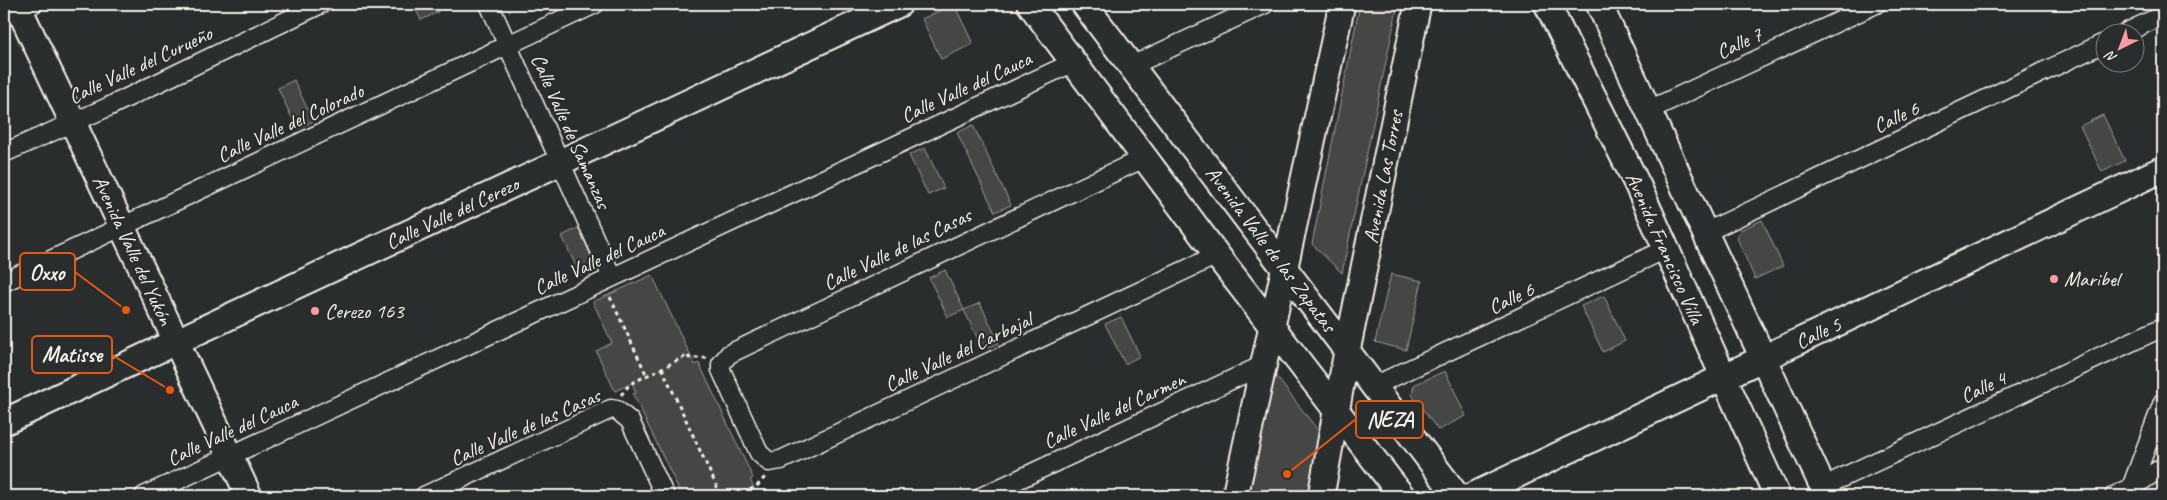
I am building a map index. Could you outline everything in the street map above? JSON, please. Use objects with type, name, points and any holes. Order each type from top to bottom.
[{"type":"street","name":"Calle Valle del Curueño","points":[[4,153],[72,121],[108,107],[321,4]]},
{"type":"street","name":"Calle Valle de Samanzas","points":[[489,4],[561,162],[607,280]]},
{"type":"street","name":"Calle Valle del Colorado","points":[[4,282],[595,4]]},
{"type":"street","name":"Calle Valle del Cerezo","points":[[4,422],[899,4]]},
{"type":"street","points":[[1030,4],[1216,255],[1271,323],[1402,496]]},
{"type":"street","name":"Avenida Valle de las Zapatas","points":[[1084,4],[1457,496]]},
{"type":"street","points":[[1131,66],[1265,4]]},
{"type":"street","points":[[1235,496],[1271,323],[1342,4]]},
{"type":"street","name":"Avenida Las Torres","points":[[1321,496],[1338,412],[1347,351],[1418,4]]},
{"type":"street","name":"Avenida Francisco Villa","points":[[1547,4],[1638,186],[1776,496]]},
{"type":"street","name":"Avenida Francisco Villa","points":[[1599,4],[1825,492]]},
{"type":"street","name":"Calle 7","points":[[1649,110],[1876,4]]},
{"type":"street","name":"Avenida Valle del Yukón","points":[[19,9],[249,496]]},
{"type":"street","points":[[2144,24],[2163,15]]},
{"type":"street","name":"Calle 6","points":[[1706,232],[2094,48]]},
{"type":"street","name":"Calle Valle del Cauca","points":[[144,496],[1074,62]]},
{"type":"street","name":"Calle Valle de las Casas","points":[[721,364],[729,354],[1144,158]]},
{"type":"street","points":[[1638,186],[1674,166]]},
{"type":"street","name":"Calle 5","points":[[1472,496],[2163,169]]},
{"type":"street","name":"Calle 6","points":[[1374,386],[1666,249]]},
{"type":"street","name":"Calle Valle del Carbajal","points":[[769,462],[781,460],[1216,255]]},
{"type":"street","name":"Calle 4","points":[[1825,492],[2163,327]]},
{"type":"street","points":[[721,364],[723,376],[758,453],[769,462]]},
{"type":"street","name":"Calle Valle del Carmen","points":[[983,496],[1263,365]]},
{"type":"street","points":[[2130,492],[2163,402]]},
{"type":"street","name":"Calle Valle de las Casas","points":[[424,496],[606,411],[617,410],[630,421],[665,496]]},
{"type":"street","points":[[2114,496],[2130,492],[2163,467]]},
{"type":"path","points":[[607,280],[647,376]]},
{"type":"path","points":[[617,410],[619,398],[630,384],[688,355],[689,358],[704,357],[721,364]]},
{"type":"path","points":[[662,368],[721,496]]},
{"type":"path","points":[[734,496],[756,486],[764,479],[769,462]]},
{"type":"shaded area","points":[[413,4],[434,4],[438,12],[421,20]]},
{"type":"shaded area","points":[[954,4],[973,44],[941,59],[922,19]]},
{"type":"shaded area","points":[[1360,4],[1398,4],[1342,273],[1312,244]]},
{"type":"shaded area","points":[[294,80],[313,121],[297,129],[278,88]]},
{"type":"shaded area","points":[[2103,115],[2125,161],[2102,172],[2080,126]]},
{"type":"shaded area","points":[[973,125],[1011,205],[995,212],[957,133]]},
{"type":"shaded area","points":[[925,148],[944,188],[928,195],[909,155]]},
{"type":"shaded area","points":[[1762,220],[1783,266],[1755,279],[1737,238],[1740,230]]},
{"type":"shaded area","points":[[578,228],[597,268],[580,275],[562,236]]},
{"type":"shaded area","points":[[945,270],[964,310],[948,317],[929,278]]},
{"type":"shaded area","points":[[1391,274],[1422,281],[1406,350],[1375,342]]},
{"type":"shaded area","points":[[652,275],[695,365],[699,363],[753,478],[750,480],[758,496],[682,496],[633,394],[636,393],[632,383],[615,391],[596,351],[612,343],[593,302]]},
{"type":"shaded area","points":[[1604,296],[1625,341],[1603,352],[1581,306]]},
{"type":"shaded area","points":[[980,303],[999,343],[983,350],[964,310]]},
{"type":"shaded area","points":[[1121,317],[1140,356],[1125,364],[1105,324]]},
{"type":"shaded area","points":[[1272,371],[1324,438],[1312,496],[1247,496]]},
{"type":"shaded area","points":[[1445,371],[1466,416],[1438,430],[1412,395],[1414,385]]},
{"type":"place","name":"Maribel","points":[[2054,279]]},
{"type":"place","name":"Oxxo","points":[[126,310]]},
{"type":"place","name":"Cerezo 163","points":[[315,311]]},
{"type":"place","name":"Matisse","points":[[170,390]]},
{"type":"place","name":"NEZA","points":[[1287,474]]}]
